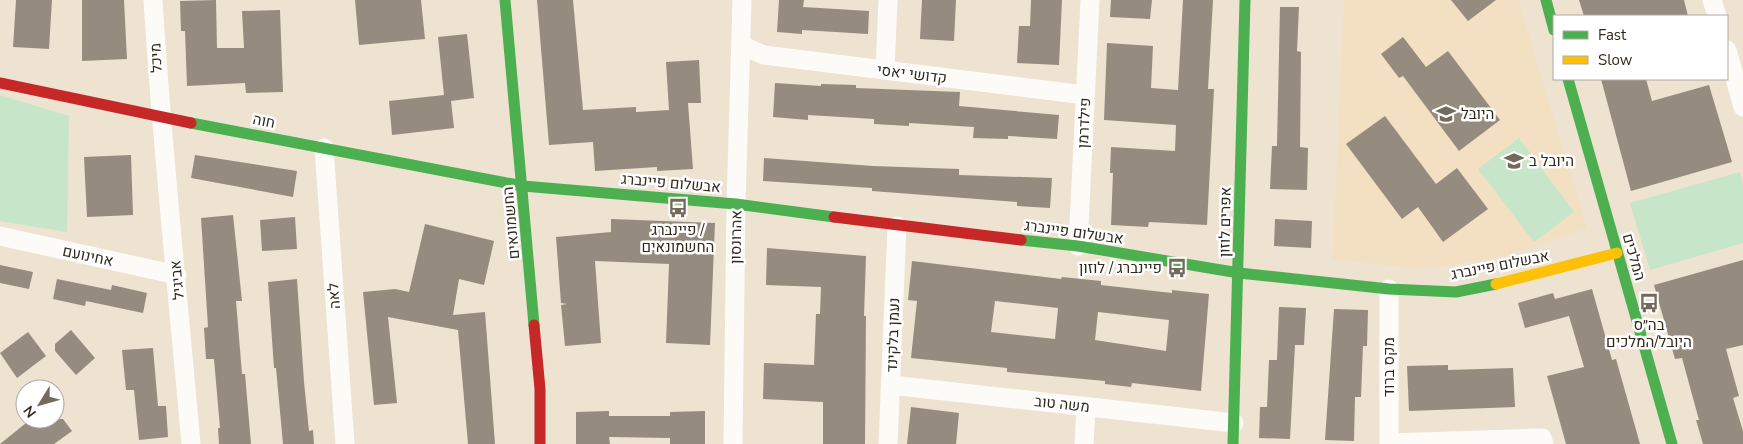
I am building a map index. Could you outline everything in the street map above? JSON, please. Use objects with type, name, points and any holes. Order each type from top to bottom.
[{"type":"street","name":"מיכל","points":[[153,0],[160,117]]},
{"type":"street","name":"החשמונאים","points":[[505,0],[540,389],[540,444]]},
{"type":"street","name":"אהרונסון","points":[[733,444],[736,204],[742,0]]},
{"type":"street","points":[[885,70],[888,0]]},
{"type":"street","name":"פילדרמן","points":[[1078,246],[1090,0]]},
{"type":"street","name":"אפרים לוזון","points":[[1233,444],[1245,0]]},
{"type":"street","points":[[1546,0],[1553,26]]},
{"type":"street","points":[[1712,0],[1717,15]]},
{"type":"street","name":"קדושי יאסי","points":[[741,46],[764,56],[1085,95]]},
{"type":"street","points":[[1728,54],[1743,107]]},
{"type":"street","name":"המלכים","points":[[1568,80],[1672,444]]},
{"type":"street","name":"חוה","points":[[0,83],[160,117],[523,186]]},
{"type":"street","name":"אביגיל","points":[[160,117],[177,275],[191,444]]},
{"type":"street","name":"לאה","points":[[324,148],[345,444]]},
{"type":"street","name":"אבשלום פיינברג","points":[[523,186],[736,204],[897,226],[1078,246],[1239,272],[1389,289],[1456,292],[1520,279],[1617,253]]},
{"type":"street","name":"נעמן בלקינד","points":[[888,444],[897,226]]},
{"type":"street","name":"אחינועם","points":[[0,236],[177,275]]},
{"type":"street","name":"מקס ברוד","points":[[1388,443],[1389,289]]},
{"type":"street","name":"משה טוב","points":[[891,385],[1234,423]]},
{"type":"street","points":[[1084,444],[1086,407]]},
{"type":"street","points":[[1388,443],[1542,438],[1544,444]]},
{"type":"shaded area","name":"היובל","points":[[1344,0],[1518,0],[1587,228],[1507,256],[1420,269],[1333,259]]},
{"type":"green space","points":[[0,95],[69,116],[67,232],[0,221]]},
{"type":"green space","points":[[1519,138],[1574,212],[1534,242],[1478,169]]},
{"type":"green space","points":[[1740,172],[1743,185],[1743,243],[1650,270],[1630,203]]},
{"type":"building","points":[[16,0],[52,0],[49,49],[13,47]]},
{"type":"building","points":[[82,0],[124,0],[127,59],[82,61]]},
{"type":"building","points":[[216,0],[217,48],[244,48],[242,11],[280,10],[283,92],[246,93],[245,83],[187,86],[185,31],[181,31],[180,1]]},
{"type":"building","points":[[355,0],[421,0],[425,39],[359,45]]},
{"type":"building","points":[[537,0],[573,0],[583,110],[636,107],[636,112],[669,110],[666,62],[699,60],[701,103],[688,103],[693,169],[657,171],[657,167],[595,171],[593,142],[549,145]]},
{"type":"building","points":[[779,0],[804,0],[803,7],[869,11],[868,34],[802,30],[802,34],[777,32]]},
{"type":"building","points":[[922,0],[956,0],[954,41],[920,39]]},
{"type":"building","points":[[1031,0],[1062,0],[1059,65],[1017,63],[1019,26],[1030,26]]},
{"type":"building","points":[[1111,0],[1152,0],[1150,19],[1110,17]]},
{"type":"building","points":[[1183,0],[1213,0],[1208,89],[1214,89],[1207,225],[1149,222],[1148,227],[1111,225],[1113,173],[1110,173],[1111,147],[1175,151],[1176,125],[1104,120],[1107,43],[1153,46],[1151,88],[1178,90]]},
{"type":"building","points":[[1451,0],[1496,0],[1468,21]]},
{"type":"building","points":[[1579,0],[1684,0],[1688,15],[1584,15]]},
{"type":"building","points":[[1280,7],[1299,7],[1297,51],[1301,52],[1300,147],[1308,148],[1307,190],[1270,189],[1272,146],[1277,146]]},
{"type":"building","points":[[467,34],[474,98],[451,101],[454,128],[392,135],[389,101],[444,95],[438,37]]},
{"type":"building","points":[[1403,37],[1426,67],[1448,51],[1500,120],[1459,151],[1403,76],[1399,78],[1381,54]]},
{"type":"building","points":[[1601,80],[1646,80],[1652,101],[1709,85],[1732,162],[1631,191]]},
{"type":"building","points":[[775,83],[821,86],[821,84],[856,85],[856,88],[960,92],[959,106],[1059,115],[1057,139],[1008,136],[1008,139],[973,138],[974,127],[909,123],[909,126],[874,124],[874,119],[808,115],[808,120],[773,117]]},
{"type":"building","points":[[1385,116],[1436,184],[1457,168],[1488,209],[1443,242],[1418,207],[1402,219],[1346,144]]},
{"type":"building","points":[[131,155],[133,215],[87,217],[84,157]]},
{"type":"building","points":[[195,155],[297,171],[293,197],[191,178]]},
{"type":"building","points":[[764,158],[873,166],[959,169],[959,175],[1052,178],[1050,208],[1017,206],[1017,202],[872,191],[872,188],[763,181]]},
{"type":"building","points":[[233,215],[242,301],[236,301],[242,374],[245,374],[251,444],[219,444],[218,428],[220,428],[214,359],[206,359],[204,328],[208,327],[201,218]]},
{"type":"building","points":[[295,217],[297,249],[262,251],[260,220]]},
{"type":"building","points":[[611,219],[715,223],[710,345],[666,343],[669,264],[595,261],[601,343],[565,346],[561,305],[567,304],[561,303],[556,237],[611,232]]},
{"type":"building","points":[[1275,219],[1312,221],[1311,248],[1274,246]]},
{"type":"building","points":[[425,224],[494,241],[484,285],[459,279],[453,315],[485,312],[495,444],[468,444],[458,330],[388,317],[397,403],[374,405],[363,292],[395,289],[409,292]]},
{"type":"building","points":[[767,248],[866,256],[864,316],[866,316],[865,444],[823,444],[823,402],[763,399],[764,363],[814,365],[816,314],[820,314],[821,287],[766,285]]},
{"type":"building","points":[[1743,260],[1743,345],[1726,349],[1739,396],[1733,398],[1743,431],[1743,444],[1703,444],[1696,420],[1699,420],[1682,358],[1675,359],[1654,285]]},
{"type":"building","points":[[912,261],[1061,279],[1062,277],[1101,281],[1101,285],[1172,293],[1172,290],[1209,294],[1201,391],[1132,383],[1131,387],[1105,384],[1105,381],[1007,372],[1007,368],[911,358],[917,301],[908,300]],"holes":[[[995,301],[1058,308],[1055,339],[991,332]],[[1098,312],[1169,320],[1166,351],[1095,340]]]},
{"type":"building","points":[[0,265],[33,272],[29,289],[0,283]]},
{"type":"building","points":[[57,279],[111,290],[112,285],[147,293],[143,313],[86,301],[85,306],[53,299]]},
{"type":"building","points":[[297,279],[309,431],[313,430],[314,444],[283,444],[276,368],[274,368],[268,282]]},
{"type":"building","points":[[1592,289],[1612,360],[1616,359],[1640,444],[1566,444],[1547,376],[1584,367],[1569,316],[1525,328],[1518,303],[1553,293],[1555,299]]},
{"type":"building","points":[[1279,307],[1306,308],[1304,345],[1295,345],[1290,439],[1259,438],[1260,407],[1267,407],[1269,360],[1277,360]]},
{"type":"building","points":[[1334,309],[1368,310],[1367,346],[1363,346],[1361,397],[1355,397],[1354,441],[1325,440]]},
{"type":"building","points":[[71,330],[95,358],[76,375],[55,351],[55,344]]},
{"type":"building","points":[[28,332],[46,356],[17,378],[0,353]]},
{"type":"building","points":[[153,348],[158,406],[166,406],[168,437],[139,440],[134,390],[126,390],[122,350]]},
{"type":"building","points":[[1448,365],[1448,370],[1513,368],[1515,407],[1409,411],[1407,366]]},
{"type":"building","points":[[911,407],[959,413],[956,444],[907,444]]},
{"type":"building","points":[[609,411],[609,416],[670,416],[670,412],[705,411],[705,444],[670,444],[670,438],[609,437],[610,444],[576,444],[576,412]]},
{"type":"building","points":[[65,422],[72,431],[54,444],[0,444],[19,429],[65,429]]},
{"type":"traffic: fast","points":[[505,0],[534,325]]},
{"type":"traffic: fast","points":[[1233,444],[1245,0]]},
{"type":"traffic: fast","points":[[1546,0],[1553,26]]},
{"type":"traffic: fast","points":[[1568,80],[1672,444]]},
{"type":"traffic: fast","points":[[191,123],[523,186],[736,204],[834,217]]},
{"type":"traffic: fast","points":[[1021,240],[1078,246],[1239,273],[1389,289],[1456,292],[1496,284]]},
{"type":"traffic: slow","points":[[1496,284],[1617,253]]},
{"type":"traffic: jam","points":[[0,83],[191,123]]},
{"type":"traffic: jam","points":[[834,217],[1021,240]]},
{"type":"traffic: jam","points":[[534,325],[540,389],[540,444]]},
{"type":"place","name":"היובל","points":[[1446,114]]},
{"type":"place","name":"היובל ב","points":[[1514,161]]},
{"type":"place","name":"פיינברג / החשמונאים","points":[[678,208]]},
{"type":"place","name":"פיינברג / לוזון","points":[[1177,268]]},
{"type":"place","name":"בה״ס היובל/המלכים","points":[[1649,303]]}]
